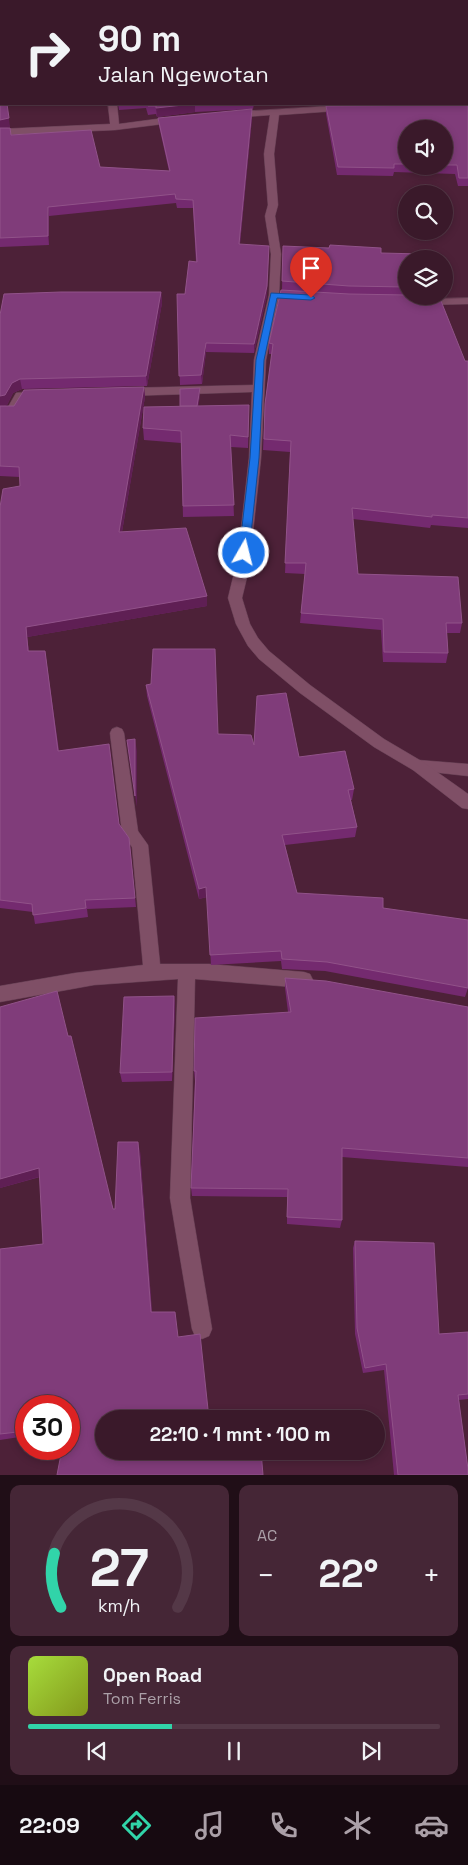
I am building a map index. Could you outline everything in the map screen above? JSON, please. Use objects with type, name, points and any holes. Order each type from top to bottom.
[{"type":"street","points":[[112,105],[116,127]]},
{"type":"street","points":[[225,116],[358,108]]},
{"type":"street","points":[[275,113],[269,154],[273,205],[270,216],[276,254],[278,295],[260,360],[248,520],[242,569],[235,598],[243,624],[252,642],[264,655],[305,689],[380,743],[418,766],[468,803]]},
{"type":"street","points":[[0,132],[75,127],[116,127],[186,118]]},
{"type":"street","points":[[453,301],[468,301]]},
{"type":"street","points":[[110,392],[257,388]]},
{"type":"street","points":[[0,411],[12,411],[22,395],[52,394]]},
{"type":"street","points":[[118,734],[130,833],[140,845],[152,972]]},
{"type":"street","points":[[418,766],[468,770]]},
{"type":"street","points":[[0,994],[56,982],[152,972],[187,972],[325,981]]},
{"type":"street","points":[[187,972],[180,1198],[202,1329]]},
{"type":"building","points":[[0,105],[7,105],[9,118],[0,120]]},
{"type":"building","points":[[183,105],[156,108],[156,106],[148,106]]},
{"type":"building","points":[[468,105],[468,178],[459,178],[457,165],[453,165],[453,120],[398,120],[398,164],[394,164],[394,168],[338,167],[326,106]]},
{"type":"building","points":[[252,109],[239,244],[269,246],[267,286],[254,344],[206,343],[201,375],[179,376],[177,294],[185,294],[189,261],[197,262],[193,200],[176,199],[175,194],[48,207],[48,236],[0,238],[0,128],[10,128],[11,135],[91,130],[100,167],[170,171],[158,118]]},
{"type":"building","points":[[330,245],[381,248],[381,253],[398,253],[398,287],[349,286],[282,281],[283,246],[329,248]]},
{"type":"building","points":[[281,290],[398,295],[398,305],[443,305],[465,361],[468,361],[468,518],[432,515],[432,517],[352,508],[358,574],[458,577],[462,623],[446,623],[448,653],[384,652],[383,619],[301,613],[306,563],[285,563],[291,441],[264,439],[265,404],[273,344],[269,343]]},
{"type":"building","points":[[161,292],[146,376],[20,379],[12,383],[5,395],[0,396],[0,315],[4,294]]},
{"type":"building","points":[[144,387],[119,532],[186,528],[207,596],[26,627],[28,651],[45,651],[58,751],[109,744],[119,824],[129,838],[135,898],[85,900],[86,908],[33,915],[32,904],[0,900],[0,507],[3,489],[20,486],[19,467],[0,466],[0,406],[14,406],[24,390]]},
{"type":"building","points":[[200,388],[197,406],[180,406],[180,389]]},
{"type":"building","points":[[249,405],[248,437],[230,435],[234,505],[183,506],[181,431],[143,428],[144,407]]},
{"type":"building","points":[[153,649],[215,649],[218,734],[251,735],[254,745],[257,696],[286,693],[299,757],[345,751],[354,789],[348,790],[357,827],[282,835],[297,893],[383,898],[383,908],[468,920],[468,988],[327,962],[282,959],[281,951],[210,955],[206,887],[199,889],[146,685],[151,684]]},
{"type":"building","points":[[135,739],[135,796],[127,740]]},
{"type":"building","points":[[285,978],[326,981],[468,1007],[468,1158],[342,1148],[342,1220],[287,1217],[288,1189],[191,1188],[196,1071],[194,1071],[195,1018],[291,1012]]},
{"type":"building","points":[[57,991],[68,1036],[71,1036],[113,1209],[115,1209],[118,1142],[138,1142],[151,1312],[175,1312],[178,1337],[200,1334],[208,1410],[95,1410],[95,1460],[262,1460],[263,1475],[57,1475],[60,1460],[80,1460],[80,1395],[15,1395],[15,1432],[0,1434],[0,1249],[43,1244],[39,1168],[0,1179],[0,1007]]},
{"type":"building","points":[[174,996],[172,1072],[120,1073],[124,997]]},
{"type":"building","points":[[355,1241],[434,1243],[439,1334],[468,1332],[468,1394],[458,1395],[468,1475],[398,1475],[386,1364],[365,1368],[357,1328]]},
{"type":"route","points":[[244,553],[254,458],[260,360],[274,295],[311,298]]}]
